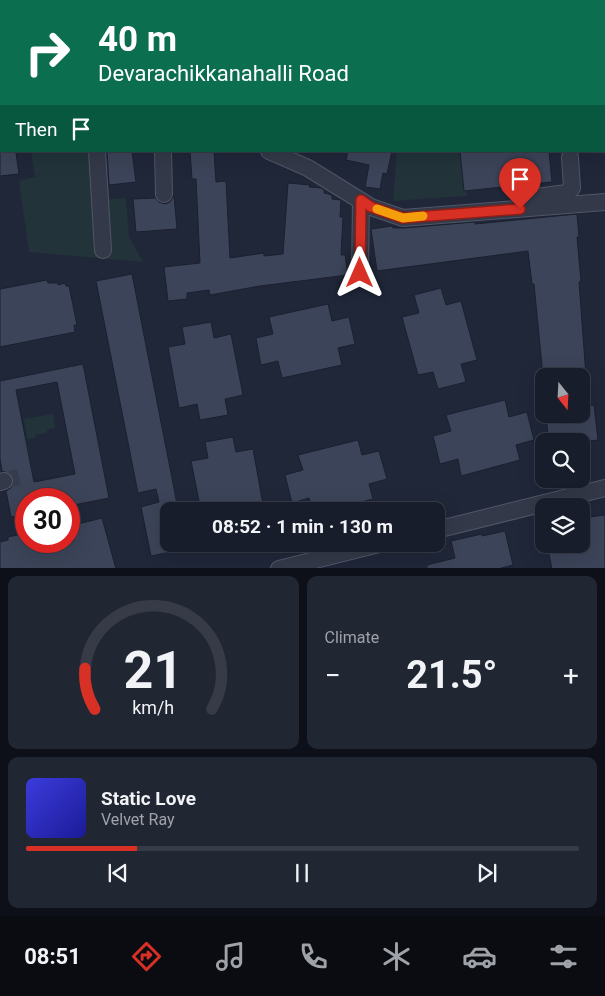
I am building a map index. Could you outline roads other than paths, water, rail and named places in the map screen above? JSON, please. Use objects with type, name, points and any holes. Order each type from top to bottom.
[{"type":"street","points":[[97,152],[103,250]]},
{"type":"street","points":[[162,152],[164,194]]},
{"type":"street","points":[[271,152],[308,168],[371,207],[403,218],[605,202]]},
{"type":"street","points":[[502,210],[501,201],[571,191],[570,157]]},
{"type":"street","points":[[360,273],[361,200]]},
{"type":"street","points":[[445,528],[605,488]]},
{"type":"street","points":[[279,568],[346,552]]},
{"type":"tunnel","points":[[4,481],[19,477]]}]
